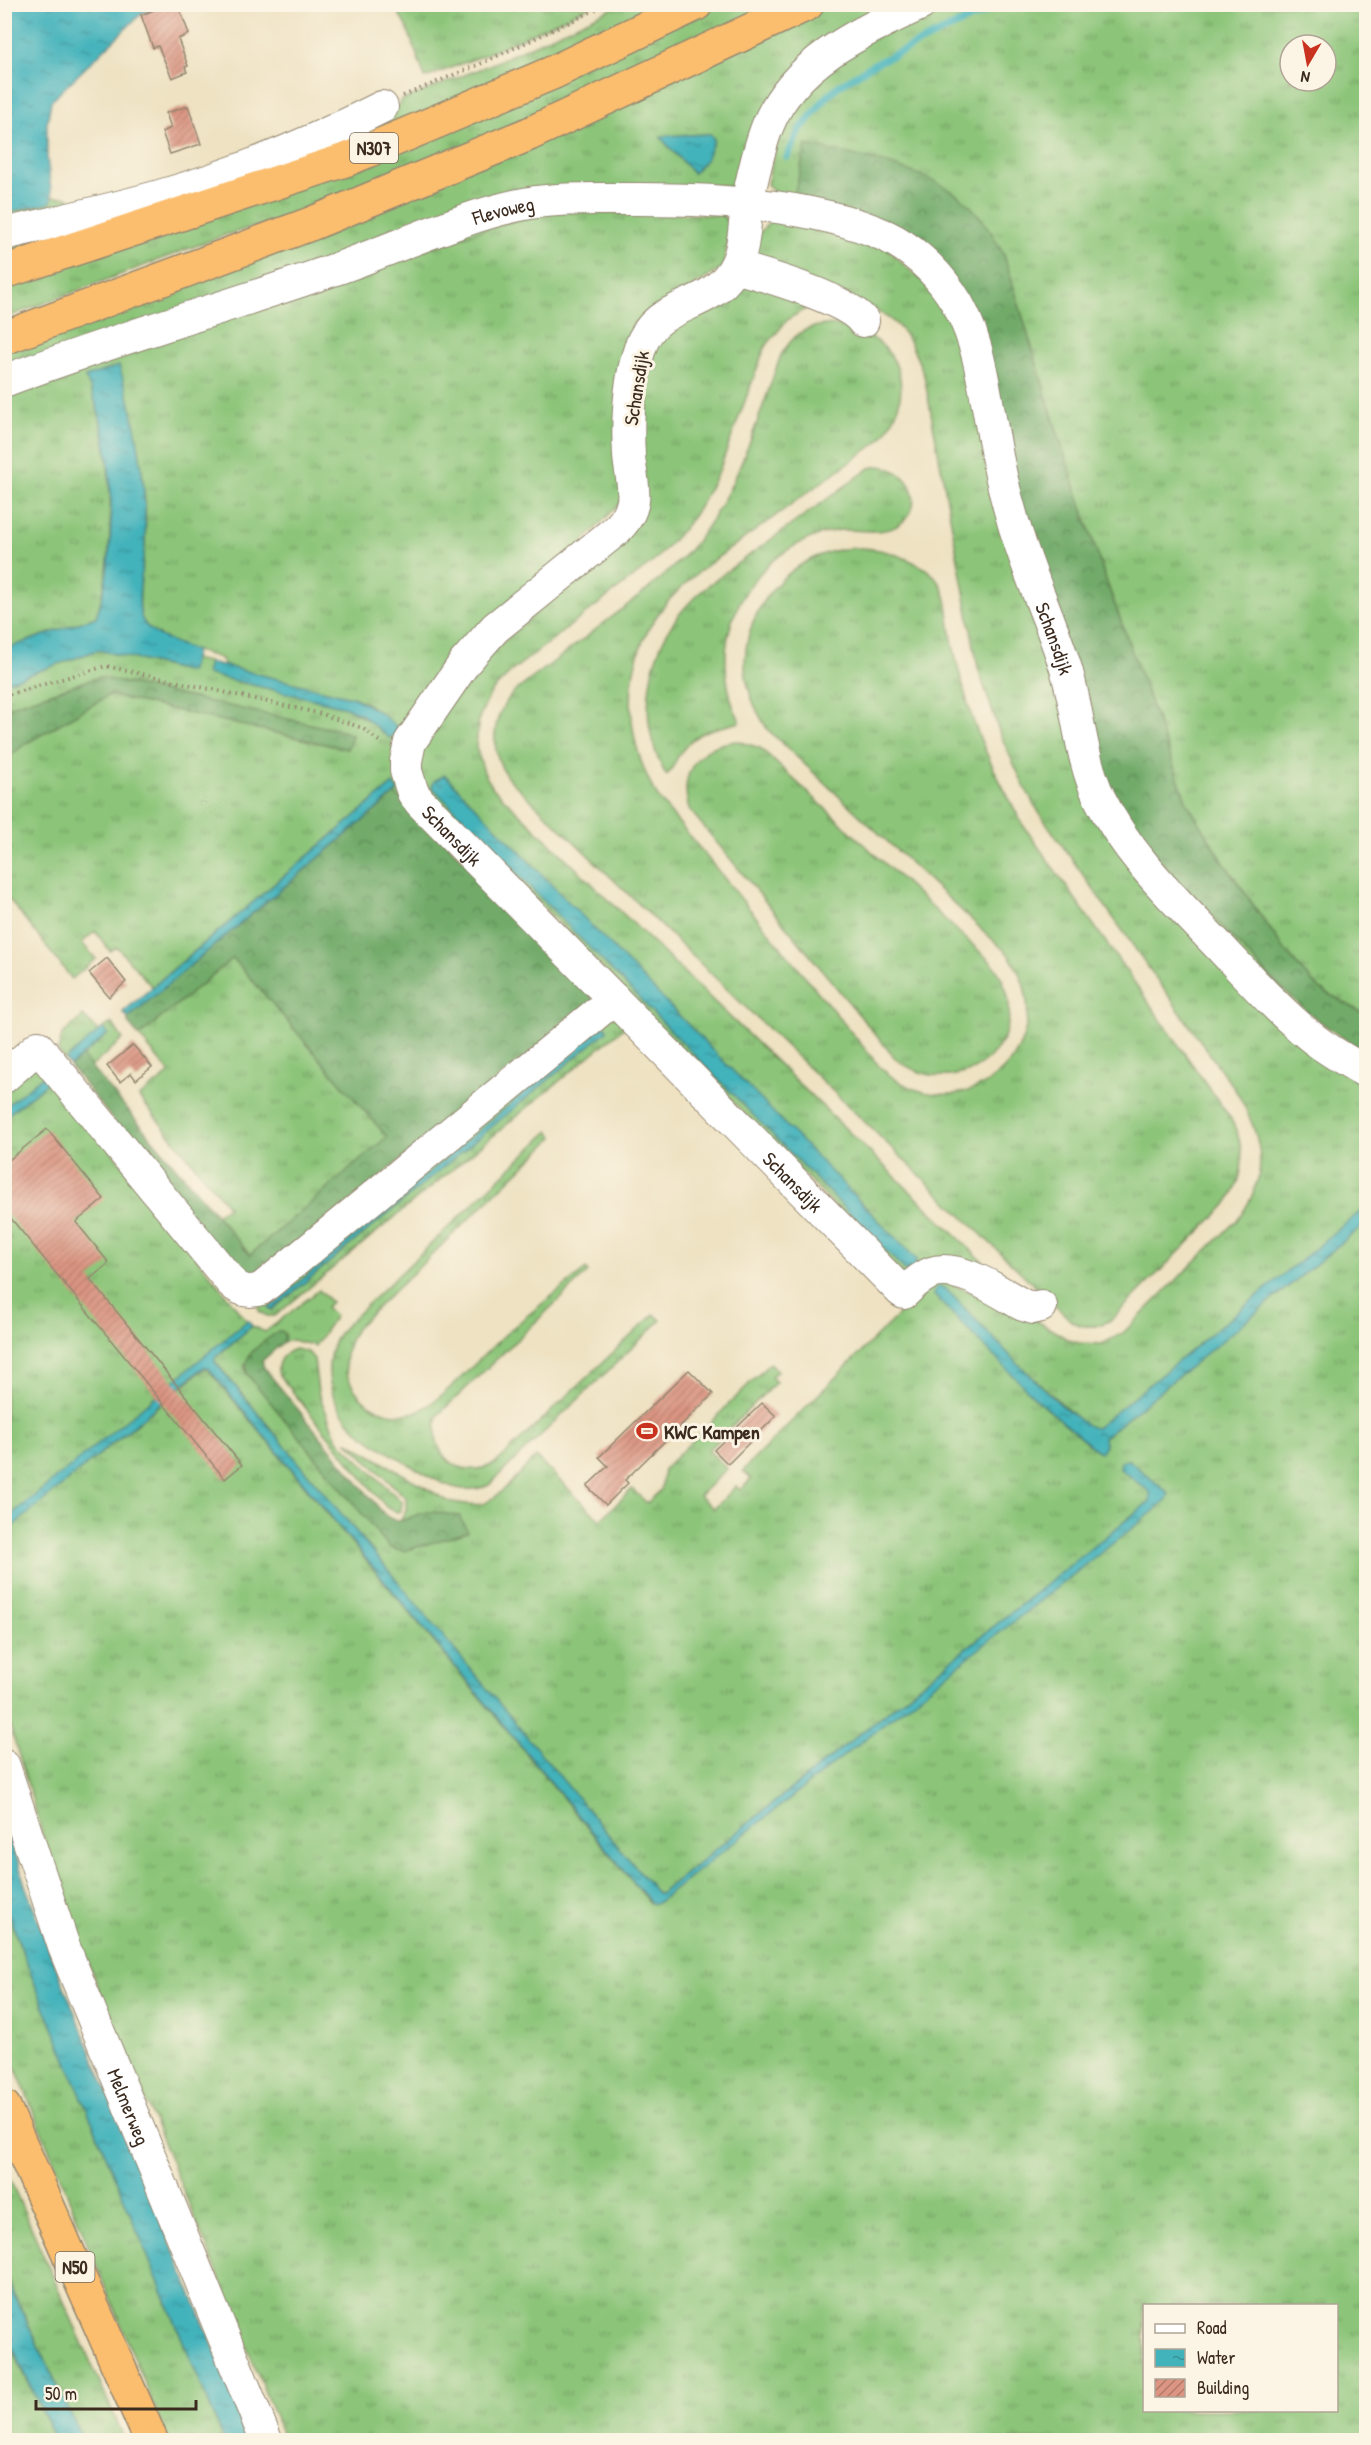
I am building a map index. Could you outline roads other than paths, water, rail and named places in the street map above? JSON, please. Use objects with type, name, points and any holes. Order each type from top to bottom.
[{"type":"highway","name":"N307","points":[[4,272],[348,159],[552,73],[696,4]]},
{"type":"highway","name":"N307","points":[[4,338],[313,223],[529,134],[807,4]]},
{"type":"highway","name":"N50","points":[[4,2108],[151,2440]]},
{"type":"street","points":[[747,204],[756,161],[769,123],[792,86],[820,58],[921,4]]},
{"type":"street","points":[[4,234],[157,197],[242,170],[327,135],[382,107]]},
{"type":"street","name":"Flevoweg","points":[[4,381],[61,359],[283,287],[509,207],[563,200],[638,198],[747,204]]},
{"type":"street","name":"Schansdijk","points":[[1041,1306],[1033,1308],[1023,1305],[954,1271],[938,1271],[928,1274],[904,1293],[420,802],[409,782],[406,761],[410,742],[483,640],[615,531],[626,519],[633,494],[629,448],[630,401],[640,349],[645,337],[661,318],[670,311],[704,299],[724,283],[735,267],[742,246],[747,204],[841,221],[888,237],[914,254],[937,276],[954,297],[969,330],[983,374],[994,442],[1011,514],[1066,669],[1087,767],[1098,797],[1134,854],[1166,892],[1278,1007],[1310,1035],[1366,1072]]},
{"type":"street","points":[[735,267],[833,300],[857,313],[863,321]]},
{"type":"street","points":[[4,1077],[38,1047],[231,1282],[240,1289],[254,1292],[261,1289],[614,999]]},
{"type":"street","name":"Melmerweg","points":[[4,1766],[63,1947],[266,2440]]},
{"type":"water","points":[[5,4],[166,5],[142,13],[51,101],[47,124],[47,158],[51,203],[5,213],[7,188],[4,150]]},
{"type":"water","points":[[710,134],[714,139],[706,160],[693,173],[661,138],[661,136]]},
{"type":"water","points":[[119,366],[136,430],[144,499],[145,542],[140,612],[146,625],[158,635],[196,651],[190,672],[98,650],[5,683],[5,649],[96,617],[108,562],[111,496],[103,431],[85,377]]},
{"type":"water","points":[[209,662],[355,698],[379,712],[397,727],[398,732],[389,738],[362,715],[346,707],[206,674]]},
{"type":"water","points":[[445,775],[917,1260],[912,1271],[905,1270],[899,1264],[432,787],[434,781]]},
{"type":"water","points":[[393,784],[398,791],[128,1018],[123,1012]]},
{"type":"water","points":[[603,1026],[607,1031],[272,1310],[268,1308]]},
{"type":"water","points":[[103,1028],[108,1034],[70,1066],[65,1060]]},
{"type":"water","points":[[48,1072],[53,1078],[5,1117],[5,1107]]},
{"type":"water","points":[[1366,1207],[1366,1223],[1104,1437],[1105,1446],[1101,1452],[1035,1398],[933,1294],[939,1286],[946,1289],[1045,1390],[1084,1423],[1096,1428]]},
{"type":"water","points":[[248,1320],[252,1326],[215,1357],[215,1362],[660,1894],[1150,1501],[1150,1492],[1120,1469],[1121,1461],[1129,1460],[1169,1494],[1166,1501],[1159,1507],[656,1904],[651,1903],[208,1368],[204,1367],[5,1533],[5,1520]]},
{"type":"water","points":[[4,1815],[25,1885],[56,1967],[252,2440],[224,2440],[32,1977],[5,1904]]},
{"type":"water","points":[[4,2274],[83,2440],[56,2440],[5,2331]]},
{"type":"waterway","points":[[787,157],[799,131],[837,87],[872,65],[1001,4]]},
{"type":"place","name":"KWC Kampen","points":[[647,1431]]}]
